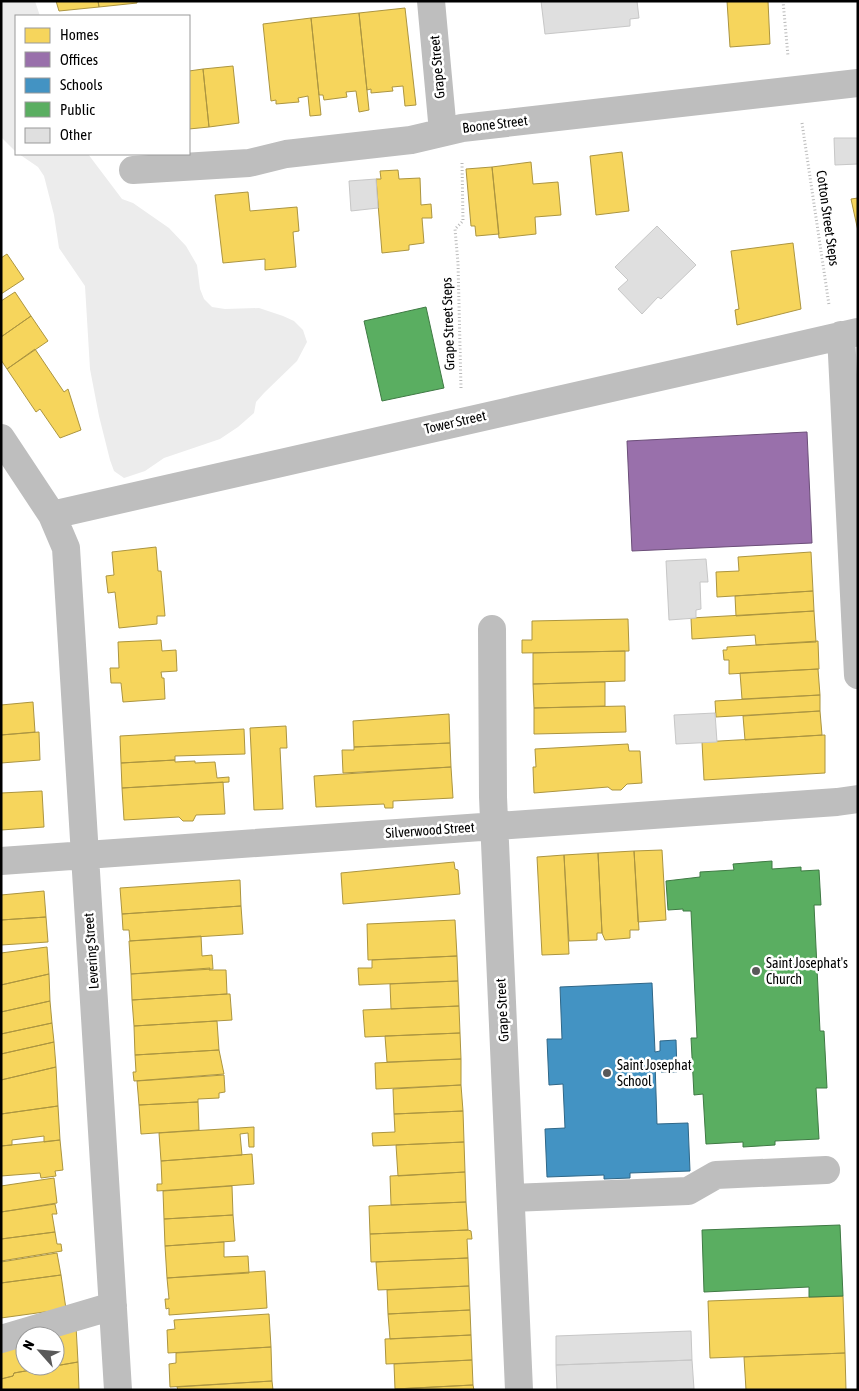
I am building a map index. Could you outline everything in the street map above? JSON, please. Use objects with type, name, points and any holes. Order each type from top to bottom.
[{"type":"street","name":"Grape Street","points":[[431,1],[452,130]]},
{"type":"street","name":"Boone Street","points":[[133,170],[249,163],[286,154],[411,140],[452,130],[858,84]]},
{"type":"street","name":"Tower Street","points":[[52,515],[850,334]]},
{"type":"street","points":[[850,334],[858,675]]},
{"type":"street","name":"Levering Street","points":[[1,438],[52,515],[66,548],[118,1390]]},
{"type":"street","name":"Grape Street","points":[[492,629],[494,825],[519,1390]]},
{"type":"street","name":"Silverwood Street","points":[[1,861],[858,799]]},
{"type":"street","points":[[511,1198],[688,1191],[716,1175],[826,1170]]},
{"type":"street","points":[[1,1339],[113,1306]]},
{"type":"path","points":[[783,1],[787,48]]},
{"type":"path","name":"Grape Street Steps","points":[[452,130],[463,221],[455,229],[458,264],[461,384]]},
{"type":"path","name":"Cotton Street Steps","points":[[804,132],[829,306]]},
{"type":"shaded area","points":[[1,1],[35,1],[40,15],[15,15],[15,151],[1,137]]},
{"type":"shaded area","points":[[20,155],[89,155],[122,199],[133,203],[169,228],[186,246],[197,265],[200,289],[204,299],[212,307],[225,309],[259,308],[294,321],[303,330],[307,342],[297,361],[264,393],[256,402],[254,413],[238,427],[220,439],[164,458],[145,471],[124,478],[114,471],[99,416],[90,369],[85,286],[59,248],[54,215],[44,176],[38,167]]},
{"type":"building: Homes","points":[[56,1],[98,1],[99,7],[59,11]]},
{"type":"building: Homes","points":[[98,1],[137,1],[137,3],[99,7]]},
{"type":"building: Homes","points":[[727,1],[768,1],[770,44],[730,47]]},
{"type":"building: Homes","points":[[405,8],[416,105],[405,106],[403,86],[392,87],[393,91],[371,93],[371,89],[367,90],[359,13]]},
{"type":"building: Homes","points":[[359,13],[369,110],[359,112],[356,91],[346,92],[347,97],[324,100],[323,95],[319,95],[311,18]]},
{"type":"building: Homes","points":[[311,18],[321,115],[310,116],[308,96],[298,98],[299,102],[276,104],[276,100],[271,101],[263,24]]},
{"type":"building: Homes","points":[[233,66],[239,123],[209,127],[203,69]]},
{"type":"building: Homes","points":[[203,69],[209,127],[190,129],[190,71]]},
{"type":"building: Homes","points":[[622,152],[629,211],[596,215],[590,156]]},
{"type":"building: Homes","points":[[531,162],[533,184],[558,182],[561,215],[535,217],[536,234],[499,238],[492,167]]},
{"type":"building: Homes","points":[[492,167],[499,234],[476,236],[475,226],[471,226],[466,169]]},
{"type":"building: Homes","points":[[398,170],[399,179],[420,178],[421,205],[431,204],[432,218],[422,218],[424,243],[409,245],[409,250],[382,253],[376,179],[381,179],[380,171]]},
{"type":"building: Homes","points":[[248,192],[250,211],[297,207],[299,231],[293,232],[296,267],[265,270],[265,259],[223,263],[215,195]]},
{"type":"building: Homes","points":[[858,198],[858,231],[851,199]]},
{"type":"building: Homes","points":[[793,243],[801,309],[737,325],[735,310],[739,309],[731,251]]},
{"type":"building: Homes","points":[[7,254],[24,279],[1,294],[1,258]]},
{"type":"building: Homes","points":[[15,292],[31,316],[1,337],[1,301]]},
{"type":"building: Homes","points":[[31,316],[48,341],[7,369],[1,360],[1,337]]},
{"type":"building: Homes","points":[[35,349],[64,392],[68,389],[81,430],[60,438],[40,409],[36,412],[7,369]]},
{"type":"building: Homes","points":[[156,547],[158,571],[161,571],[165,616],[157,616],[157,624],[119,628],[115,592],[108,593],[106,576],[114,575],[112,552]]},
{"type":"building: Homes","points":[[811,552],[813,591],[717,597],[716,572],[739,571],[738,557]]},
{"type":"building: Homes","points":[[813,591],[814,611],[736,616],[735,596]]},
{"type":"building: Homes","points":[[814,611],[816,642],[756,645],[755,635],[692,639],[691,618]]},
{"type":"building: Homes","points":[[628,619],[629,651],[522,653],[522,640],[532,640],[532,621]]},
{"type":"building: Homes","points":[[161,640],[162,651],[176,650],[177,671],[161,672],[162,678],[164,678],[165,699],[123,702],[121,683],[111,683],[110,668],[119,668],[118,642]]},
{"type":"building: Homes","points":[[818,641],[819,669],[729,674],[729,660],[724,660],[723,650],[727,650],[727,647]]},
{"type":"building: Homes","points":[[625,651],[625,681],[533,684],[533,653]]},
{"type":"building: Homes","points":[[818,669],[820,695],[742,699],[740,673]]},
{"type":"building: Homes","points":[[605,682],[605,706],[534,708],[533,684]]},
{"type":"building: Homes","points":[[820,695],[820,711],[716,717],[715,701]]},
{"type":"building: Homes","points":[[33,702],[35,732],[1,735],[1,705]]},
{"type":"building: Homes","points":[[625,706],[626,732],[534,734],[534,708]]},
{"type":"building: Homes","points":[[820,711],[822,735],[745,740],[743,716]]},
{"type":"building: Homes","points":[[449,714],[450,743],[354,747],[353,721]]},
{"type":"building: Homes","points":[[286,726],[287,748],[280,748],[283,809],[254,810],[250,728]]},
{"type":"building: Homes","points":[[244,729],[245,754],[175,756],[175,760],[121,763],[120,736]]},
{"type":"building: Homes","points":[[39,732],[40,760],[1,763],[1,735]]},
{"type":"building: Homes","points":[[825,735],[825,773],[704,780],[702,742]]},
{"type":"building: Homes","points":[[450,743],[451,767],[343,773],[342,750],[354,750],[354,747]]},
{"type":"building: Homes","points":[[628,744],[629,751],[640,751],[642,783],[627,784],[621,790],[612,790],[608,787],[534,793],[533,767],[536,767],[535,749]]},
{"type":"building: Homes","points":[[175,760],[175,762],[195,761],[195,763],[215,762],[217,778],[229,777],[229,782],[122,788],[121,763]]},
{"type":"building: Homes","points":[[451,767],[453,798],[393,801],[393,808],[385,808],[384,804],[316,807],[314,776]]},
{"type":"building: Homes","points":[[223,782],[225,814],[196,815],[193,821],[183,821],[179,817],[124,820],[122,788]]},
{"type":"building: Homes","points":[[42,791],[44,827],[1,830],[1,793]]},
{"type":"building: Homes","points":[[662,850],[666,920],[638,922],[634,851]]},
{"type":"building: Homes","points":[[634,851],[639,930],[630,930],[630,938],[605,940],[602,933],[598,853]]},
{"type":"building: Homes","points":[[598,853],[602,933],[597,933],[597,940],[569,941],[564,855]]},
{"type":"building: Homes","points":[[564,855],[569,954],[542,955],[537,857]]},
{"type":"building: Homes","points":[[454,862],[455,869],[458,870],[460,894],[343,904],[341,873]]},
{"type":"building: Homes","points":[[240,880],[241,906],[122,914],[120,888]]},
{"type":"building: Homes","points":[[44,891],[46,917],[1,920],[1,895]]},
{"type":"building: Homes","points":[[241,906],[243,934],[130,941],[129,930],[123,930],[122,914]]},
{"type":"building: Homes","points":[[46,917],[48,942],[1,945],[1,920]]},
{"type":"building: Homes","points":[[455,920],[457,956],[368,960],[367,924]]},
{"type":"building: Homes","points":[[201,936],[202,956],[212,955],[213,969],[131,974],[129,941]]},
{"type":"building: Homes","points":[[47,947],[49,974],[1,985],[1,953]]},
{"type":"building: Homes","points":[[457,956],[458,981],[359,985],[358,968],[372,968],[372,960]]},
{"type":"building: Homes","points":[[210,968],[209,970],[226,970],[227,994],[132,1000],[131,974]]},
{"type":"building: Homes","points":[[49,974],[50,1001],[1,1012],[1,985]]},
{"type":"building: Homes","points":[[458,981],[459,1006],[391,1009],[390,984]]},
{"type":"building: Homes","points":[[230,994],[232,1020],[134,1026],[132,1000]]},
{"type":"building: Homes","points":[[50,1001],[52,1023],[1,1034],[1,1012]]},
{"type":"building: Homes","points":[[459,1006],[460,1033],[365,1037],[363,1010]]},
{"type":"building: Homes","points":[[217,1021],[219,1050],[135,1055],[134,1026]]},
{"type":"building: Homes","points":[[52,1023],[54,1042],[1,1054],[1,1034]]},
{"type":"building: Homes","points":[[460,1033],[461,1059],[387,1062],[385,1036]]},
{"type":"building: Homes","points":[[54,1042],[56,1067],[1,1080],[1,1054]]},
{"type":"building: Homes","points":[[219,1050],[224,1074],[134,1081],[133,1072],[136,1072],[135,1055]]},
{"type":"building: Homes","points":[[461,1059],[461,1085],[376,1089],[375,1063]]},
{"type":"building: Homes","points":[[56,1067],[58,1106],[1,1114],[1,1080]]},
{"type":"building: Homes","points":[[224,1075],[225,1092],[219,1093],[219,1098],[198,1099],[198,1102],[139,1105],[137,1081]]},
{"type":"building: Homes","points":[[461,1085],[463,1111],[394,1114],[393,1089]]},
{"type":"building: Homes","points":[[198,1102],[199,1130],[141,1134],[139,1105]]},
{"type":"building: Homes","points":[[58,1106],[60,1140],[44,1142],[44,1136],[12,1140],[12,1145],[1,1146],[1,1114]]},
{"type":"building: Homes","points":[[463,1111],[464,1142],[373,1146],[372,1133],[395,1132],[394,1114]]},
{"type":"building: Homes","points":[[254,1127],[254,1147],[249,1147],[248,1133],[240,1134],[242,1155],[161,1161],[159,1133]]},
{"type":"building: Homes","points":[[60,1140],[63,1170],[55,1171],[56,1176],[41,1178],[40,1173],[1,1176],[1,1146]]},
{"type":"building: Homes","points":[[464,1142],[465,1172],[398,1176],[396,1145]]},
{"type":"building: Homes","points":[[252,1154],[254,1184],[157,1191],[157,1184],[162,1184],[161,1161]]},
{"type":"building: Homes","points":[[465,1172],[466,1202],[391,1205],[390,1176]]},
{"type":"building: Homes","points":[[54,1178],[57,1203],[1,1212],[1,1186]]},
{"type":"building: Homes","points":[[232,1186],[233,1215],[164,1219],[163,1191]]},
{"type":"building: Homes","points":[[466,1202],[468,1230],[370,1234],[369,1206]]},
{"type":"building: Homes","points":[[55,1204],[57,1214],[52,1214],[55,1232],[1,1239],[1,1212]]},
{"type":"building: Homes","points":[[233,1215],[235,1241],[165,1246],[164,1219]]},
{"type":"building: Homes","points":[[471,1231],[472,1239],[467,1239],[468,1258],[371,1262],[370,1234]]},
{"type":"building: Homes","points":[[55,1232],[57,1244],[61,1244],[62,1251],[1,1261],[1,1239]]},
{"type":"building: Homes","points":[[224,1242],[224,1257],[248,1256],[249,1273],[167,1278],[165,1246]]},
{"type":"building: Homes","points":[[57,1253],[61,1275],[1,1283],[1,1262]]},
{"type":"building: Homes","points":[[468,1258],[469,1286],[378,1290],[376,1262]]},
{"type":"building: Homes","points":[[265,1271],[267,1308],[169,1315],[169,1308],[166,1309],[165,1299],[169,1299],[167,1278]]},
{"type":"building: Homes","points":[[61,1275],[66,1309],[1,1318],[1,1283]]},
{"type":"building: Homes","points":[[469,1286],[470,1310],[388,1314],[387,1290]]},
{"type":"building: Homes","points":[[843,1296],[845,1353],[710,1358],[708,1301]]},
{"type":"building: Homes","points":[[470,1310],[471,1335],[390,1339],[388,1314]]},
{"type":"building: Homes","points":[[269,1314],[271,1347],[168,1353],[167,1330],[175,1329],[174,1320]]},
{"type":"building: Homes","points":[[76,1326],[78,1362],[65,1364],[65,1331]]},
{"type":"building: Homes","points":[[471,1335],[472,1360],[386,1364],[385,1339]]},
{"type":"building: Homes","points":[[15,1344],[15,1373],[13,1376],[1,1379],[1,1349]]},
{"type":"building: Homes","points":[[271,1347],[272,1381],[170,1387],[169,1364],[176,1363],[176,1353]]},
{"type":"building: Homes","points":[[845,1353],[846,1390],[746,1390],[744,1357]]},
{"type":"building: Homes","points":[[472,1360],[473,1385],[395,1389],[394,1364]]},
{"type":"building: Homes","points":[[78,1362],[79,1390],[1,1390],[1,1379],[13,1376],[14,1373],[15,1376],[65,1376],[65,1364]]},
{"type":"building: Homes","points":[[272,1381],[273,1390],[178,1390],[177,1387]]},
{"type":"building: Homes","points":[[473,1385],[474,1390],[395,1390],[395,1389]]},
{"type":"building: Offices","points":[[807,432],[812,543],[632,551],[627,441]]},
{"type":"building: Schools","points":[[652,983],[655,1052],[660,1051],[660,1041],[676,1040],[677,1072],[661,1072],[661,1062],[655,1062],[657,1124],[688,1123],[690,1171],[630,1173],[630,1178],[604,1179],[604,1175],[547,1177],[545,1129],[565,1128],[563,1084],[549,1085],[547,1039],[562,1039],[560,987]]},
{"type":"building: Public","points":[[426,307],[444,388],[382,401],[364,321]]},
{"type":"building: Public","name":"Saint Josephat's Church","points":[[772,861],[772,869],[801,867],[801,871],[819,870],[821,905],[814,905],[820,1031],[824,1031],[827,1088],[816,1088],[819,1139],[775,1141],[775,1145],[743,1147],[743,1142],[706,1144],[703,1094],[694,1095],[691,1038],[697,1038],[691,911],[683,911],[683,909],[668,910],[666,881],[700,877],[700,872],[734,870],[733,864]]},
{"type":"building: Public","points":[[840,1225],[843,1296],[809,1297],[809,1287],[704,1292],[702,1230]]},
{"type":"building: Other","points":[[541,1],[637,1],[639,18],[630,19],[630,26],[545,34]]},
{"type":"building: Other","points":[[834,138],[858,138],[858,164],[835,165]]},
{"type":"building: Other","points":[[376,179],[378,208],[351,211],[349,181]]},
{"type":"building: Other","points":[[657,226],[696,265],[661,299],[658,297],[642,314],[618,289],[628,280],[615,267]]},
{"type":"building: Other","points":[[706,559],[708,582],[700,582],[701,609],[696,610],[696,618],[669,620],[666,561]]},
{"type":"building: Other","points":[[715,713],[717,742],[676,744],[674,715]]},
{"type":"building: Other","points":[[691,1331],[692,1360],[556,1365],[556,1336]]},
{"type":"building: Other","points":[[692,1360],[694,1389],[557,1390],[556,1365]]},
{"type":"place","name":"Saint Josephat's Church","points":[[756,971]]},
{"type":"place","name":"Saint Josephat School","points":[[607,1073]]}]
